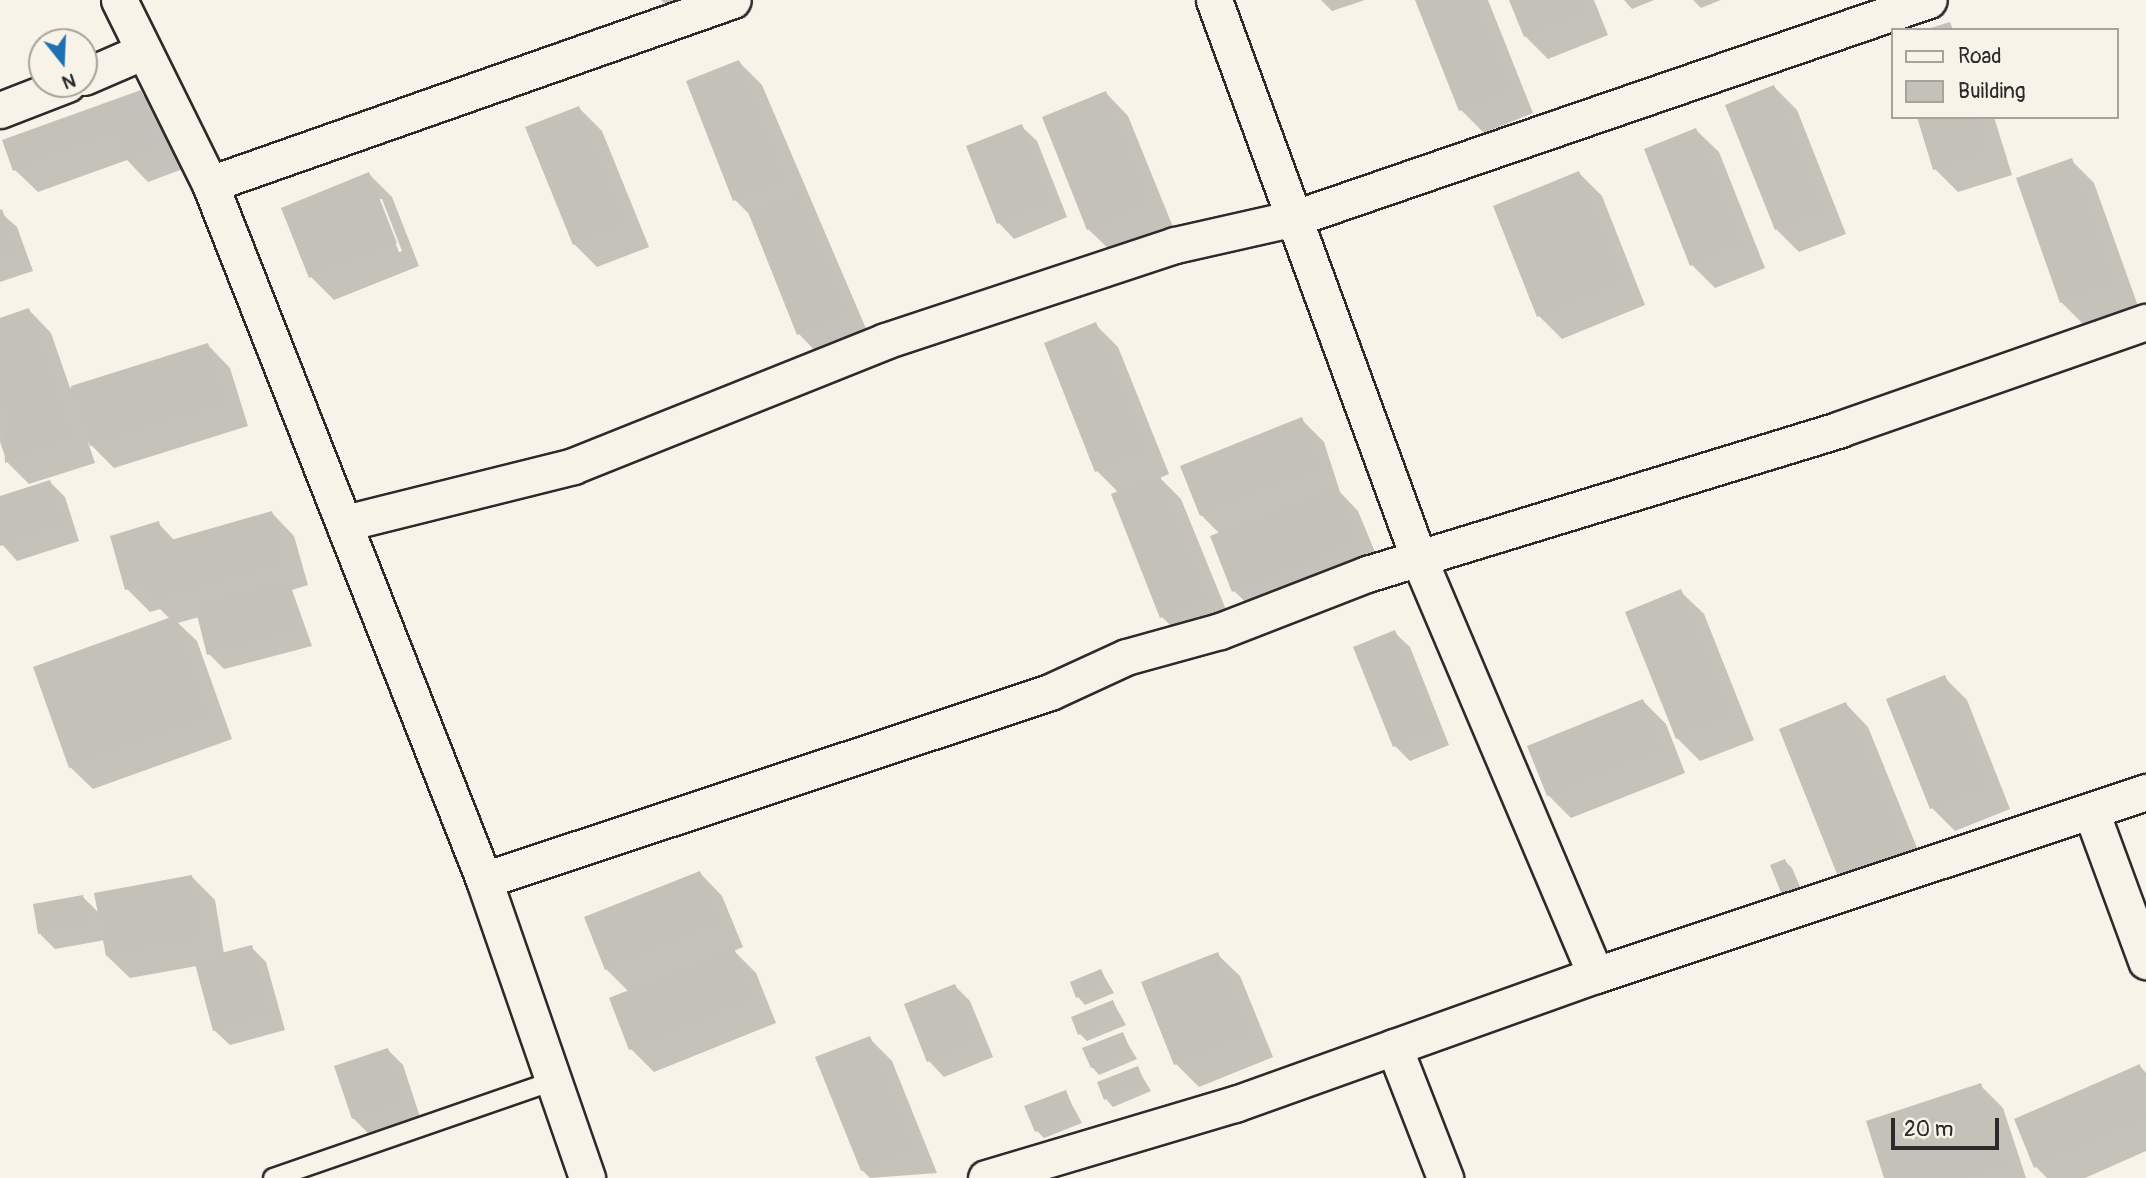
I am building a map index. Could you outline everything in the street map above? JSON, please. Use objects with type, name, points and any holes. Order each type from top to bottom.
[{"type":"street","points":[[119,0],[211,184],[484,880],[587,1178]]},
{"type":"street","points":[[211,184],[733,0]]},
{"type":"street","points":[[1214,0],[1419,559],[1596,975]]},
{"type":"street","points":[[345,523],[573,466],[885,341],[1175,245],[1295,218],[1929,0]]},
{"type":"street","points":[[98,71],[144,51]]},
{"type":"street","points":[[0,110],[31,98]]},
{"type":"street","points":[[484,880],[1049,692],[1126,657],[1419,559],[1840,429],[2146,322]]},
{"type":"street","points":[[986,1178],[1042,1170],[1236,1104],[1596,975],[2092,814],[2146,792]]},
{"type":"street","points":[[2092,814],[2146,961]]},
{"type":"street","points":[[1394,1047],[1445,1178]]},
{"type":"lane","points":[[273,1178],[552,1080]]},
{"type":"building","points":[[1415,0],[1476,0],[1512,90],[1459,111]]},
{"type":"building","points":[[1509,0],[1582,0],[1587,12],[1524,37]]},
{"type":"building","points":[[1950,22],[1952,28],[1930,28]]},
{"type":"building","points":[[739,60],[787,180],[733,201],[686,81]]},
{"type":"building","points":[[1774,85],[1825,211],[1775,230],[1725,105]]},
{"type":"building","points":[[141,90],[161,146],[124,160],[115,134],[13,171],[2,140]]},
{"type":"building","points":[[1106,91],[1151,204],[1087,230],[1042,117]]},
{"type":"building","points":[[579,106],[627,224],[573,245],[525,127]]},
{"type":"building","points":[[1918,119],[1981,119],[1990,153],[1933,170]]},
{"type":"building","points":[[1022,124],[1053,202],[997,224],[966,146]]},
{"type":"building","points":[[1696,128],[1743,245],[1690,266],[1644,149]]},
{"type":"building","points":[[2072,158],[2116,283],[2060,303],[2016,178]]},
{"type":"building","points":[[1579,171],[1624,282],[1537,317],[1493,206]]},
{"type":"building","points":[[369,172],[397,243],[309,278],[281,208]]},
{"type":"building","points":[[800,192],[848,315],[797,335],[748,212]]},
{"type":"building","points":[[2,209],[18,256],[0,262],[0,210]]},
{"type":"building","points":[[29,308],[73,440],[5,463],[0,318]]},
{"type":"building","points":[[1096,322],[1147,451],[1095,472],[1044,343]]},
{"type":"building","points":[[208,343],[226,404],[90,446],[71,386]]},
{"type":"building","points":[[1302,417],[1322,468],[1200,516],[1180,466]]},
{"type":"building","points":[[1159,474],[1209,599],[1160,618],[1111,494]]},
{"type":"building","points":[[50,480],[65,525],[0,546],[0,496]]},
{"type":"building","points":[[1336,486],[1358,541],[1232,592],[1210,536]]},
{"type":"building","points":[[272,511],[286,563],[151,602],[146,584],[125,590],[110,536],[159,521],[164,542]]},
{"type":"building","points":[[284,579],[298,631],[207,655],[194,603]]},
{"type":"building","points":[[1681,589],[1732,717],[1676,739],[1625,612]]},
{"type":"building","points":[[174,616],[210,717],[69,768],[33,667]]},
{"type":"building","points":[[1395,630],[1435,730],[1393,747],[1353,647]]},
{"type":"building","points":[[1945,675],[1989,786],[1930,809],[1886,699]]},
{"type":"building","points":[[1643,699],[1664,750],[1547,796],[1527,746]]},
{"type":"building","points":[[1846,702],[1904,847],[1837,874],[1779,729]]},
{"type":"building","points":[[1785,859],[1797,889],[1782,895],[1770,865]]},
{"type":"building","points":[[700,871],[722,924],[605,970],[584,917]]},
{"type":"building","points":[[192,875],[204,938],[106,956],[94,893]]},
{"type":"building","points":[[83,895],[89,925],[38,934],[33,904]]},
{"type":"building","points":[[252,945],[271,1015],[213,1031],[194,960]]},
{"type":"building","points":[[734,948],[754,1000],[629,1050],[609,998]]},
{"type":"building","points":[[1218,952],[1251,1034],[1174,1065],[1141,982]]},
{"type":"building","points":[[1101,969],[1108,985],[1076,998],[1070,982]]},
{"type":"building","points":[[955,984],[978,1042],[927,1062],[904,1004]]},
{"type":"building","points":[[1113,1000],[1120,1018],[1078,1035],[1071,1017]]},
{"type":"building","points":[[1123,1032],[1131,1052],[1091,1068],[1082,1048]]},
{"type":"building","points":[[870,1036],[915,1150],[861,1171],[815,1057]]},
{"type":"building","points":[[388,1048],[405,1101],[352,1119],[334,1066]]},
{"type":"building","points":[[2140,1064],[2146,1119],[2034,1168],[2014,1119]]},
{"type":"building","points":[[1138,1066],[1145,1084],[1104,1100],[1097,1082]]},
{"type":"building","points":[[1981,1083],[2007,1165],[1967,1178],[1884,1178],[1866,1121]]},
{"type":"building","points":[[1066,1090],[1076,1116],[1035,1132],[1024,1106]]}]
